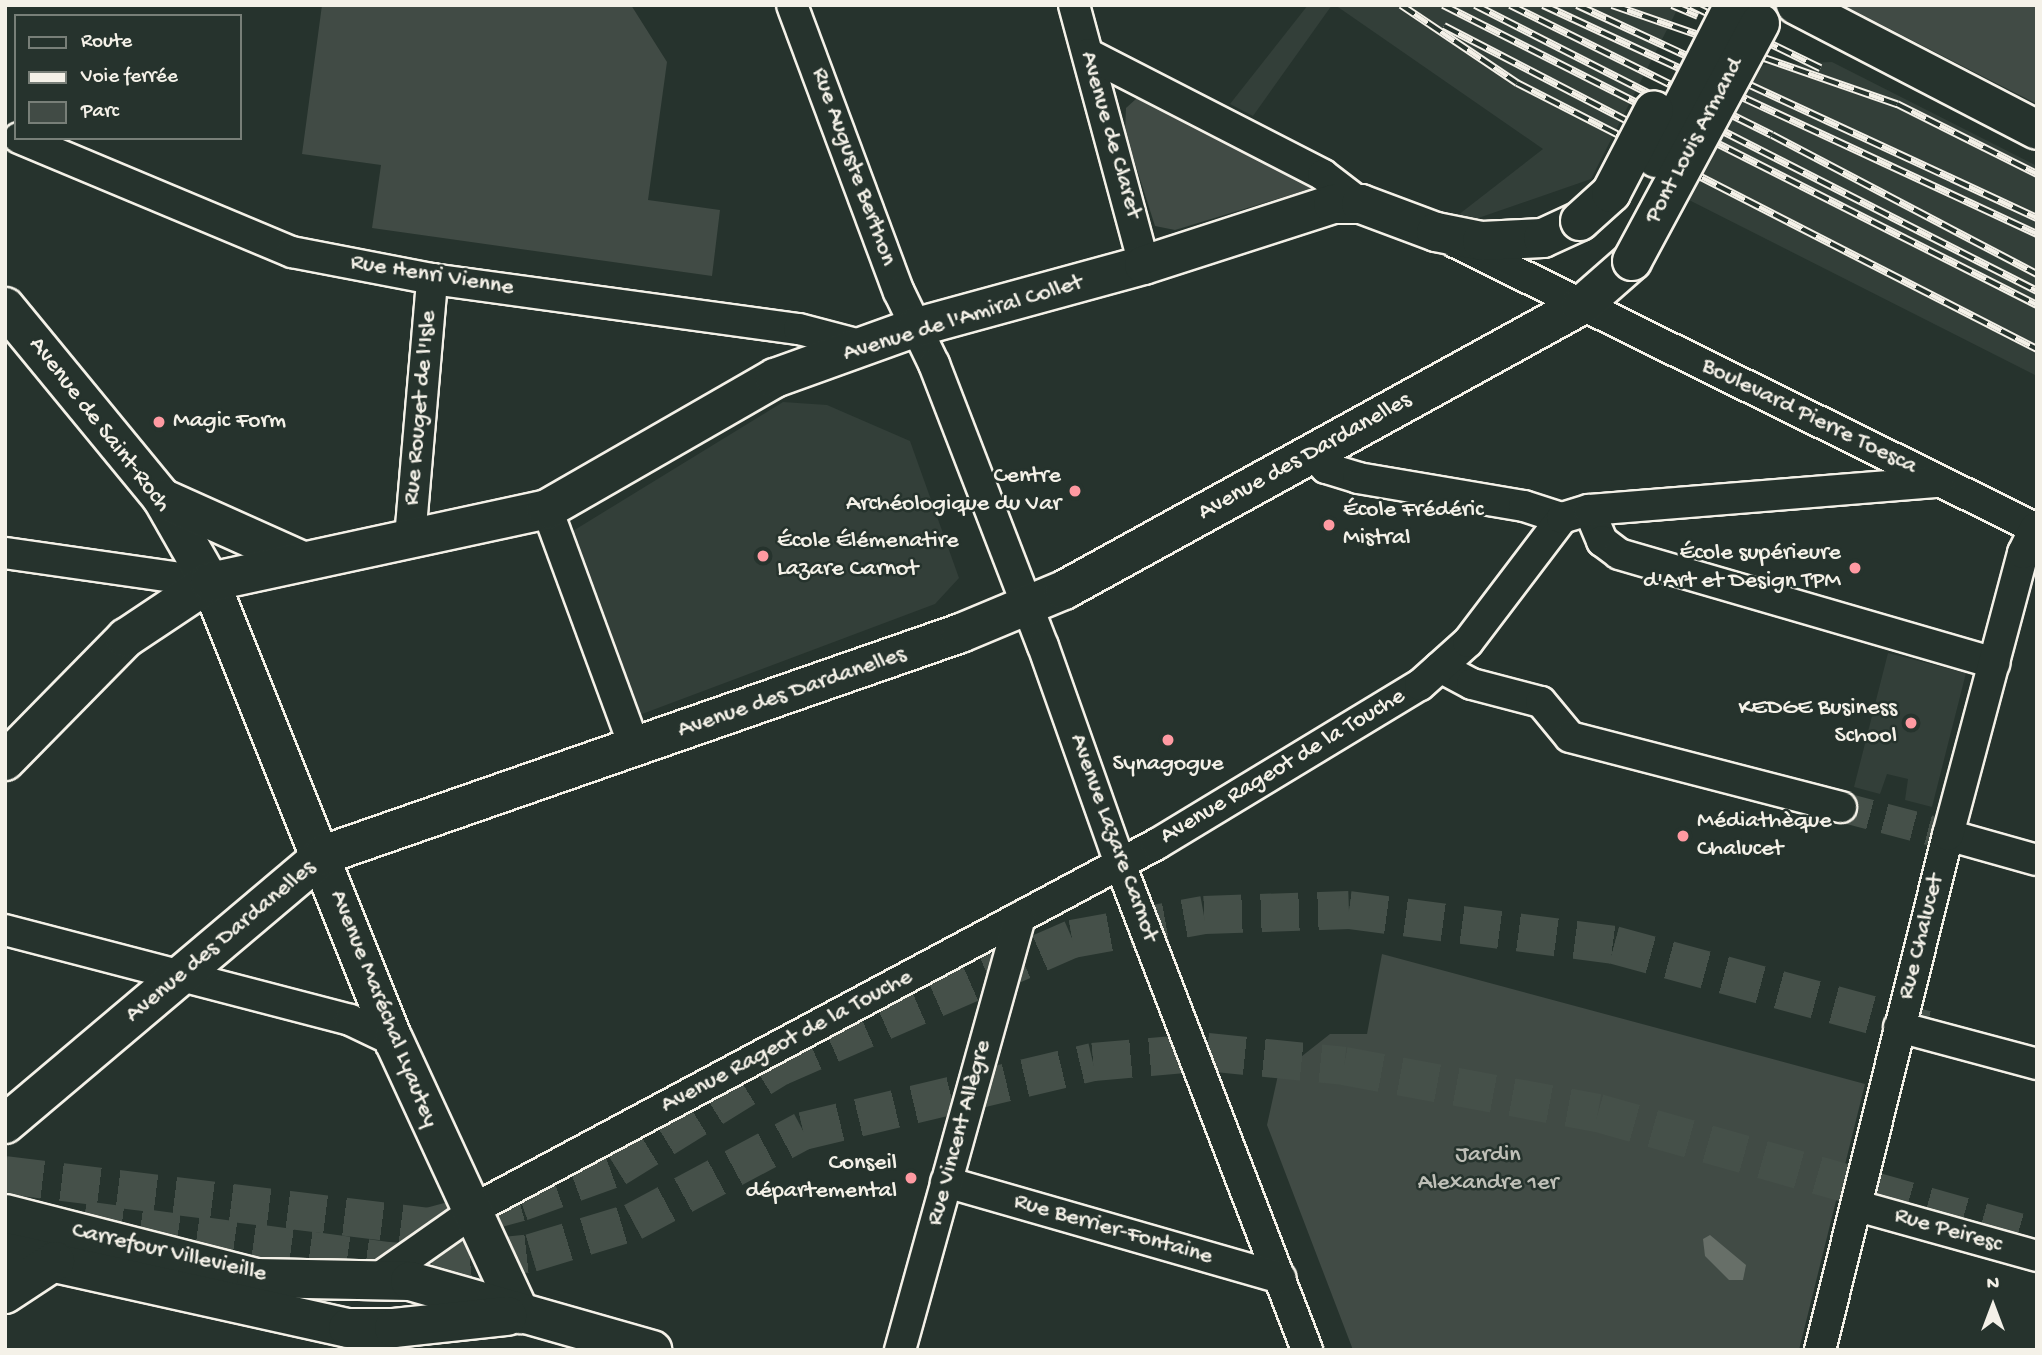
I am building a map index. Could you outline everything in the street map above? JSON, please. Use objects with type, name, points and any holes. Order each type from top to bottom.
[{"type":"main road","points":[[1734,11],[1769,15],[1805,10],[2037,130]]},
{"type":"main road","name":"Pont Louis Armand","points":[[1436,233],[1509,243],[1543,238],[1580,221],[1611,193],[1734,11]]},
{"type":"main road","name":"Pont Louis Armand","points":[[1607,275],[1734,11]]},
{"type":"main road","name":"Avenue de l'Amiral Collet","points":[[210,582],[547,509],[775,378],[917,327],[1144,265],[1310,210],[1361,204]]},
{"type":"main road","points":[[1361,204],[1436,233]]},
{"type":"main road","name":"Avenue des Dardanelles","points":[[5,1124],[323,855],[635,748],[1028,606],[1312,454],[1607,275]]},
{"type":"main road","name":"Avenue de Saint-Roch","points":[[5,307],[162,498],[210,582]]},
{"type":"main road","points":[[162,498],[302,561]]},
{"type":"main road","points":[[5,761],[126,638],[210,582]]},
{"type":"main road","name":"Avenue Maréchal Lyautey","points":[[210,582],[323,855],[394,1041],[470,1213],[520,1314]]},
{"type":"main road","name":"Carrefour Villevieille","points":[[5,1214],[256,1278],[410,1281],[652,1350]]},
{"type":"main road","name":"Carrefour Villevieille","points":[[5,1252],[348,1328],[464,1323],[520,1314]]},
{"type":"main road","points":[[5,1294],[55,1261]]},
{"type":"street","name":"Rue Auguste Berthon","points":[[792,5],[899,292],[917,327]]},
{"type":"street","name":"Avenue de Claret","points":[[1074,5],[1144,265]]},
{"type":"street","points":[[1088,54],[1323,175],[1361,204]]},
{"type":"street","name":"Rue Henri Vienne","points":[[22,140],[292,251],[432,279],[799,329],[864,346]]},
{"type":"street","points":[[1436,233],[1607,275]]},
{"type":"street","name":"Boulevard Pierre Toesca","points":[[1607,275],[1939,482],[2036,528]]},
{"type":"street","name":"Rue Rouget de l'Isle","points":[[410,538],[432,279]]},
{"type":"street","name":"Avenue Lazare Carnot","points":[[917,327],[1028,606],[1120,864],[1307,1350]]},
{"type":"street","points":[[1312,454],[1326,468],[1358,478],[1575,514],[1939,482]]},
{"type":"street","points":[[547,509],[635,748]]},
{"type":"street","points":[[1575,514],[1619,554],[1994,663]]},
{"type":"street","name":"Avenue Rageot de la Touche","points":[[376,1280],[470,1213],[1120,864],[1420,685],[1468,642],[1575,514]]},
{"type":"street","name":"Rue Chalucet","points":[[1820,1350],[1858,1206],[1899,1027],[2022,553],[2036,528]]},
{"type":"street","points":[[5,553],[111,571],[210,582]]},
{"type":"street","points":[[1440,667],[1472,684],[1541,702],[1570,737],[1841,807]]},
{"type":"street","points":[[1948,835],[2037,860]]},
{"type":"street","name":"Rue Vincent Allègre","points":[[900,1350],[1020,917]]},
{"type":"street","points":[[5,930],[350,1020],[394,1041]]},
{"type":"street","points":[[1899,1027],[2037,1064]]},
{"type":"street","name":"Rue Berrier-Fontaine","points":[[946,1182],[1280,1278]]},
{"type":"street","name":"Rue Peiresc","points":[[1858,1206],[2037,1256]]},
{"type":"shaded area","points":[[1308,5],[1332,5],[1253,116],[1230,104]]},
{"type":"shaded area","points":[[1335,5],[1678,5],[1678,8],[1591,179],[1461,224],[1453,219],[1543,149]]},
{"type":"shaded area","points":[[1832,62],[2037,166],[2037,376],[1689,200],[1757,65]]},
{"type":"shaded area","name":"École Élémenatire Lazare Carnot","points":[[783,402],[827,405],[910,441],[959,578],[935,604],[634,717],[568,534]]},
{"type":"shaded area","name":"KEDGE Business School","points":[[1888,653],[1966,673],[1932,807],[1905,800],[1908,779],[1887,774],[1880,794],[1854,787]]},
{"type":"shaded area","points":[[1710,1235],[1746,1265],[1743,1280],[1729,1280],[1705,1256],[1703,1239]]},
{"type":"green space","points":[[322,5],[631,5],[667,62],[648,200],[720,210],[712,276],[372,228],[381,165],[302,154]]},
{"type":"green space","points":[[1843,5],[2037,5],[2037,104]]},
{"type":"green space","points":[[1137,98],[1148,99],[1310,183],[1310,189],[1175,230],[1155,226],[1125,132],[1126,108]]},
{"type":"green space","name":"Jardin Alexandre 1er","points":[[1382,954],[1865,1084],[1799,1350],[1353,1350],[1267,1125],[1278,1075],[1330,1034],[1367,1034]]},
{"type":"tunnel","points":[[1841,807],[1948,835]]},
{"type":"tunnel","points":[[5,1175],[428,1227],[521,1202],[616,1168],[779,1067],[1072,939],[1204,915],[1349,910],[1614,945],[1937,1033]]},
{"type":"tunnel","points":[[84,1220],[388,1261],[432,1264],[531,1253],[633,1222],[803,1131],[1093,1062],[1207,1052],[1344,1066],[1598,1113],[2037,1237]]},
{"type":"railway","points":[[1401,5],[1517,83],[2037,349]]},
{"type":"railway","points":[[1443,5],[2037,305]]},
{"type":"railway","points":[[1475,5],[2037,291]]},
{"type":"railway","points":[[1510,5],[1772,135],[2037,274]]},
{"type":"railway","points":[[1543,5],[2037,234]]},
{"type":"railway","points":[[1577,5],[2037,218]]},
{"type":"railway","points":[[1612,5],[1897,104],[2037,174]]},
{"type":"railway","points":[[1672,5],[1698,16]]},
{"type":"railway","points":[[1691,5],[1820,68]]},
{"type":"railway","points":[[1444,26],[1627,121]]},
{"type":"place","name":"Magic Form","points":[[159,422]]},
{"type":"place","name":"Centre Archéologique du Var","points":[[1075,491]]},
{"type":"place","name":"École Frédéric Mistral","points":[[1329,525]]},
{"type":"place","name":"École Élémenatire Lazare Carnot","points":[[763,556]]},
{"type":"place","name":"École supérieure d'Art et Design TPM","points":[[1855,568]]},
{"type":"place","name":"KEDGE Business School","points":[[1911,723]]},
{"type":"place","name":"Synagogue","points":[[1168,740]]},
{"type":"place","name":"Médiathèque Chalucet","points":[[1683,836]]},
{"type":"place","name":"Conseil départemental","points":[[911,1178]]}]
